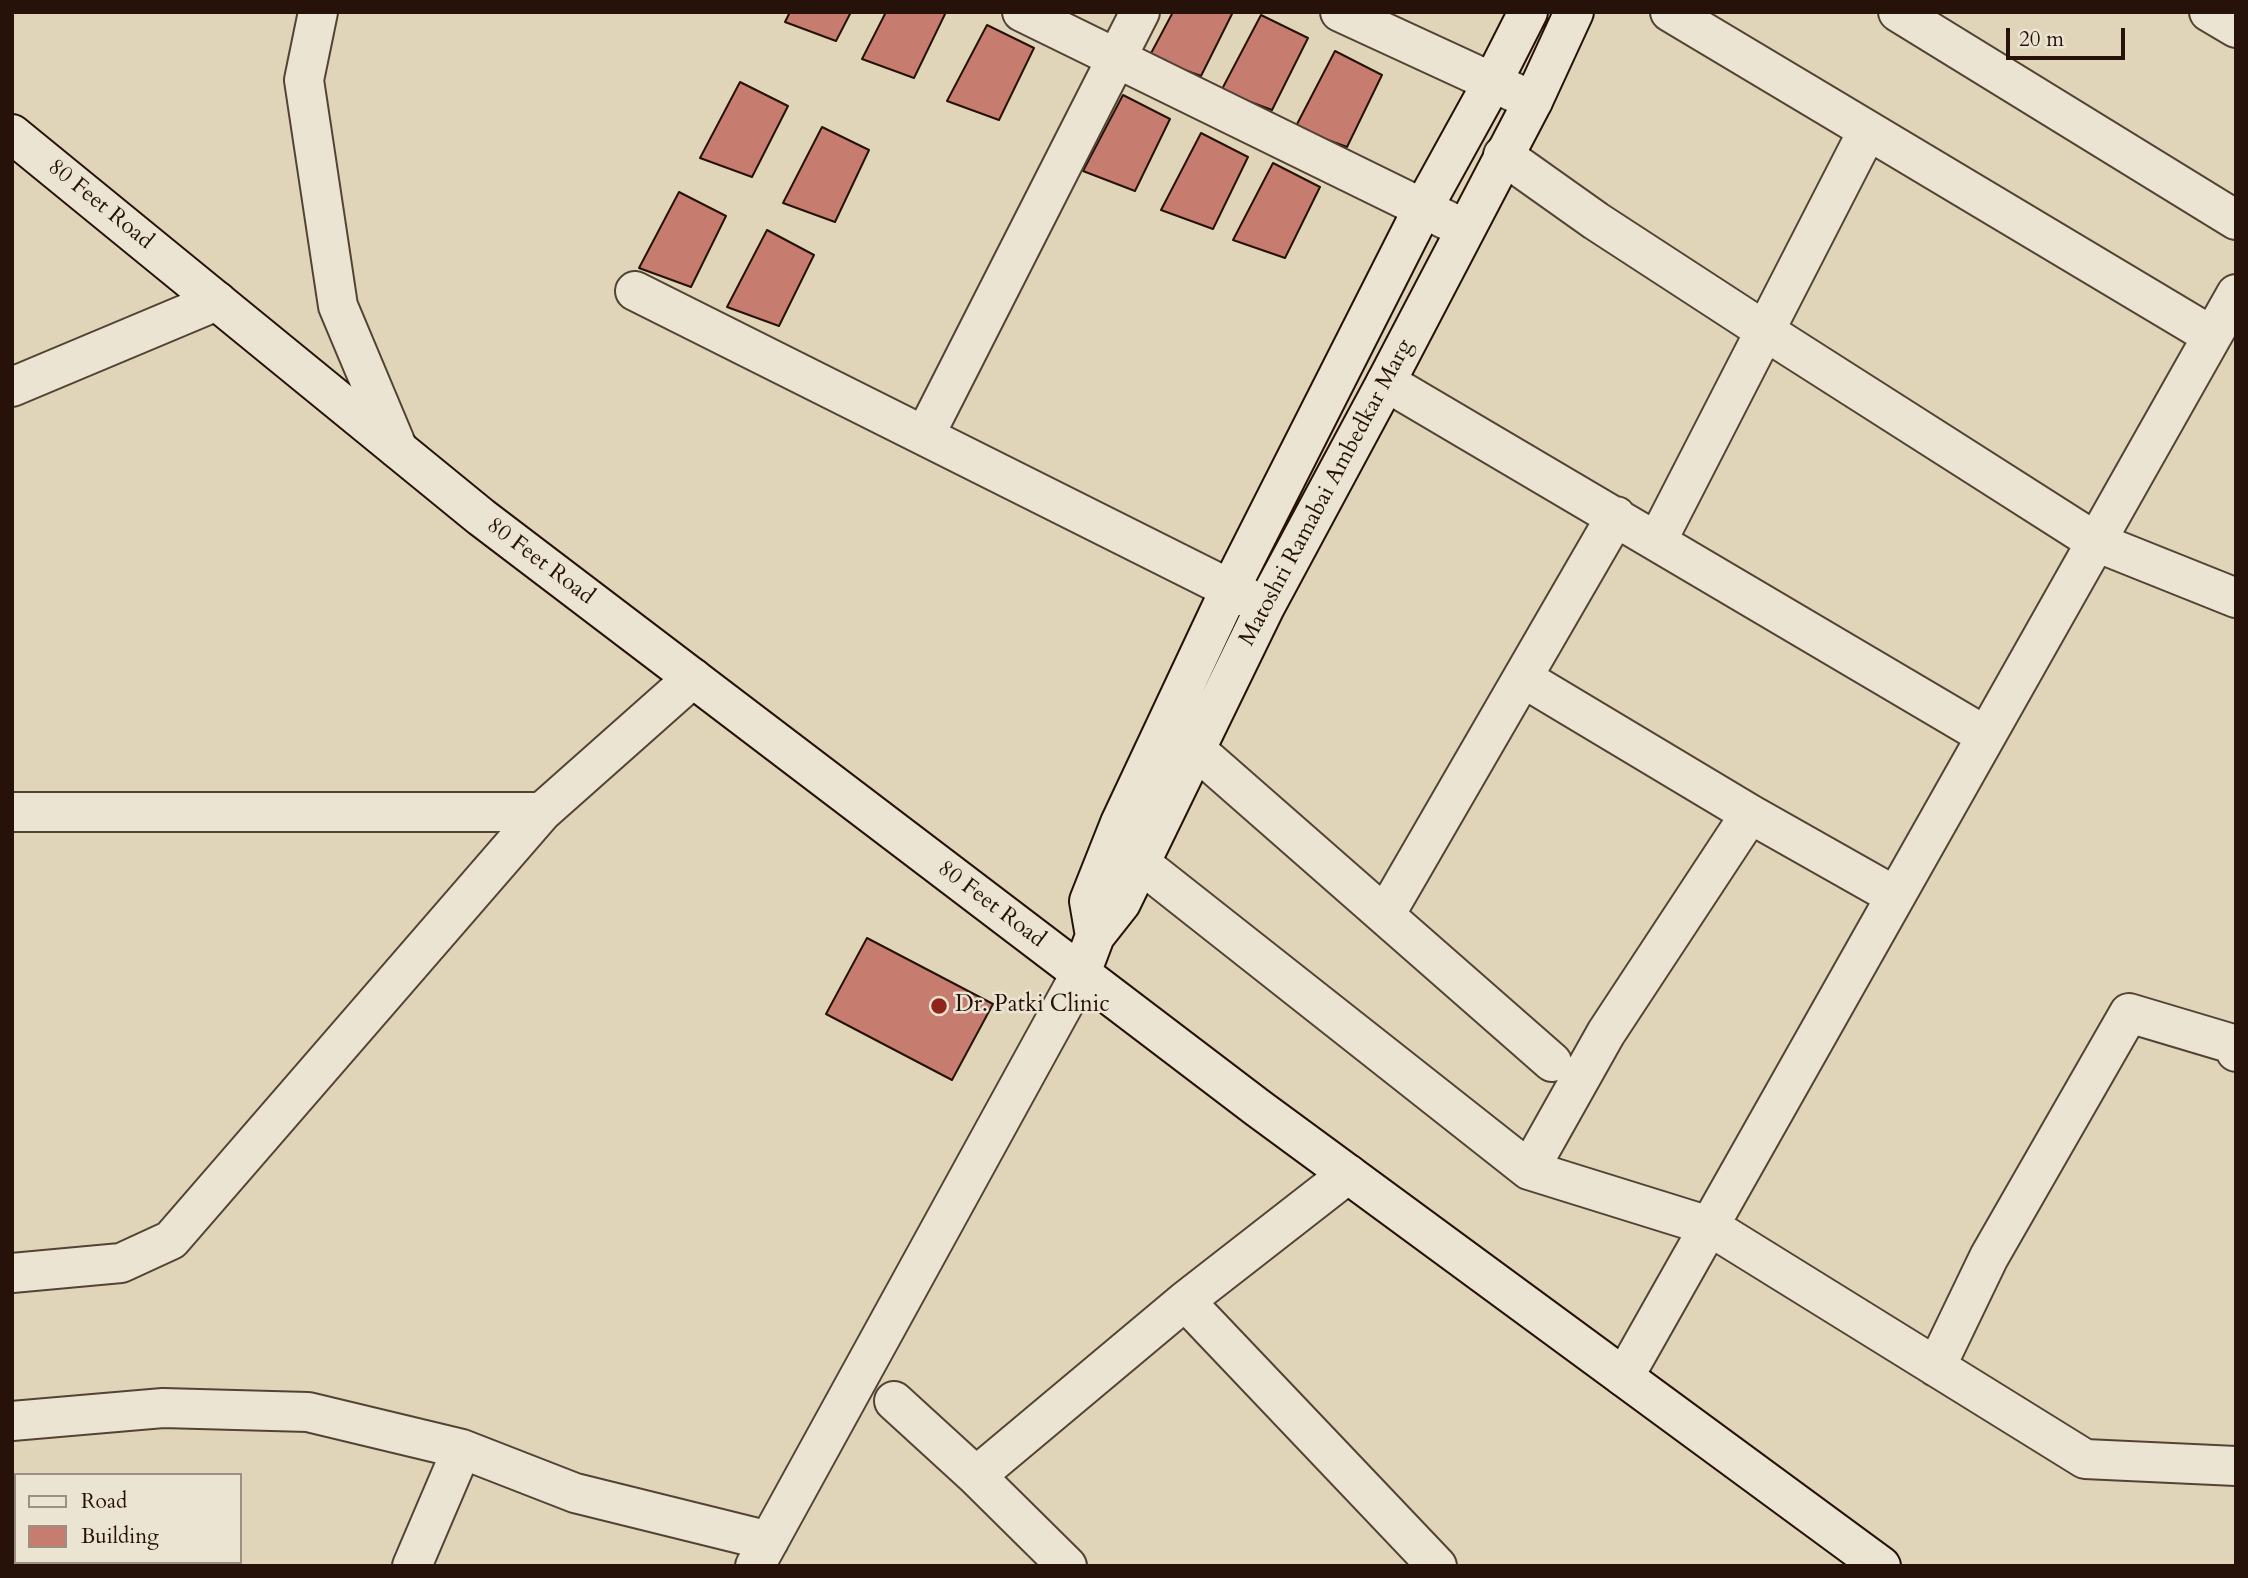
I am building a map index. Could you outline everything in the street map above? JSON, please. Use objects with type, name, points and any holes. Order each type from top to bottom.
[{"type":"street","points":[[318,12],[304,80],[338,306],[398,449]]},
{"type":"street","points":[[1021,12],[1465,229]]},
{"type":"street","points":[[925,435],[1140,12]]},
{"type":"street","points":[[1340,12],[1533,101]]},
{"type":"street","points":[[1096,936],[1089,901],[1120,823],[1230,589],[1423,208],[1528,12]]},
{"type":"street","name":"Matoshri Ramabai Ambedkar Marg","points":[[762,1553],[1081,973],[1096,936],[1121,903],[1194,748],[1265,607],[1533,101],[1574,12]]},
{"type":"street","points":[[1670,12],[2212,336]]},
{"type":"street","points":[[1898,12],[2236,219]]},
{"type":"street","points":[[2209,12],[2236,28]]},
{"type":"street","points":[[1657,541],[1867,132]]},
{"type":"street","name":"80 Feet Road","points":[[12,134],[481,517],[1348,1174],[1881,1566]]},
{"type":"street","points":[[1503,155],[1765,331],[2096,542],[2236,598]]},
{"type":"street","points":[[635,290],[1265,607]]},
{"type":"street","points":[[1624,1377],[2236,294]]},
{"type":"street","points":[[12,387],[217,301]]},
{"type":"street","points":[[1386,382],[1986,736]]},
{"type":"street","points":[[1385,915],[1616,516]]},
{"type":"street","points":[[12,1272],[121,1263],[171,1240],[542,812],[693,678]]},
{"type":"street","points":[[1523,678],[1750,814],[1895,896]]},
{"type":"street","points":[[1194,748],[1552,1062]]},
{"type":"street","points":[[12,812],[542,812]]},
{"type":"street","points":[[1529,1170],[1606,1033],[1750,814]]},
{"type":"street","points":[[1140,863],[1529,1170],[1709,1226],[2085,1459],[2236,1466]]},
{"type":"street","points":[[1936,1367],[1989,1257],[2129,1013],[2232,1044],[2236,1052]]},
{"type":"street","points":[[976,1476],[1185,1301],[1348,1174]]},
{"type":"street","points":[[1185,1301],[1437,1566]]},
{"type":"street","points":[[894,1401],[1068,1566]]},
{"type":"street","points":[[12,1421],[163,1408],[308,1412],[462,1449],[575,1493],[762,1553]]},
{"type":"street","points":[[412,1566],[462,1449]]},
{"type":"building","points":[[790,12],[851,12],[836,41],[785,22]]},
{"type":"building","points":[[886,12],[946,12],[914,78],[862,59]]},
{"type":"building","points":[[1173,12],[1233,12],[1201,76],[1149,57]]},
{"type":"building","points":[[1261,15],[1308,38],[1272,110],[1221,91]]},
{"type":"building","points":[[987,25],[1034,48],[999,120],[947,101]]},
{"type":"building","points":[[1335,51],[1382,75],[1347,147],[1295,128]]},
{"type":"building","points":[[740,82],[788,106],[752,177],[700,158]]},
{"type":"building","points":[[1123,95],[1170,119],[1135,191],[1083,171]]},
{"type":"building","points":[[822,127],[869,150],[835,222],[783,203]]},
{"type":"building","points":[[1201,133],[1248,157],[1213,229],[1161,210]]},
{"type":"building","points":[[1273,163],[1320,187],[1285,258],[1233,240]]},
{"type":"building","points":[[679,192],[726,216],[691,287],[639,268]]},
{"type":"building","points":[[767,230],[814,255],[779,326],[727,307]]},
{"type":"building","points":[[867,938],[993,1004],[952,1080],[826,1014]]},
{"type":"place","name":"Dr. Patki Clinic","points":[[939,1006]]}]
